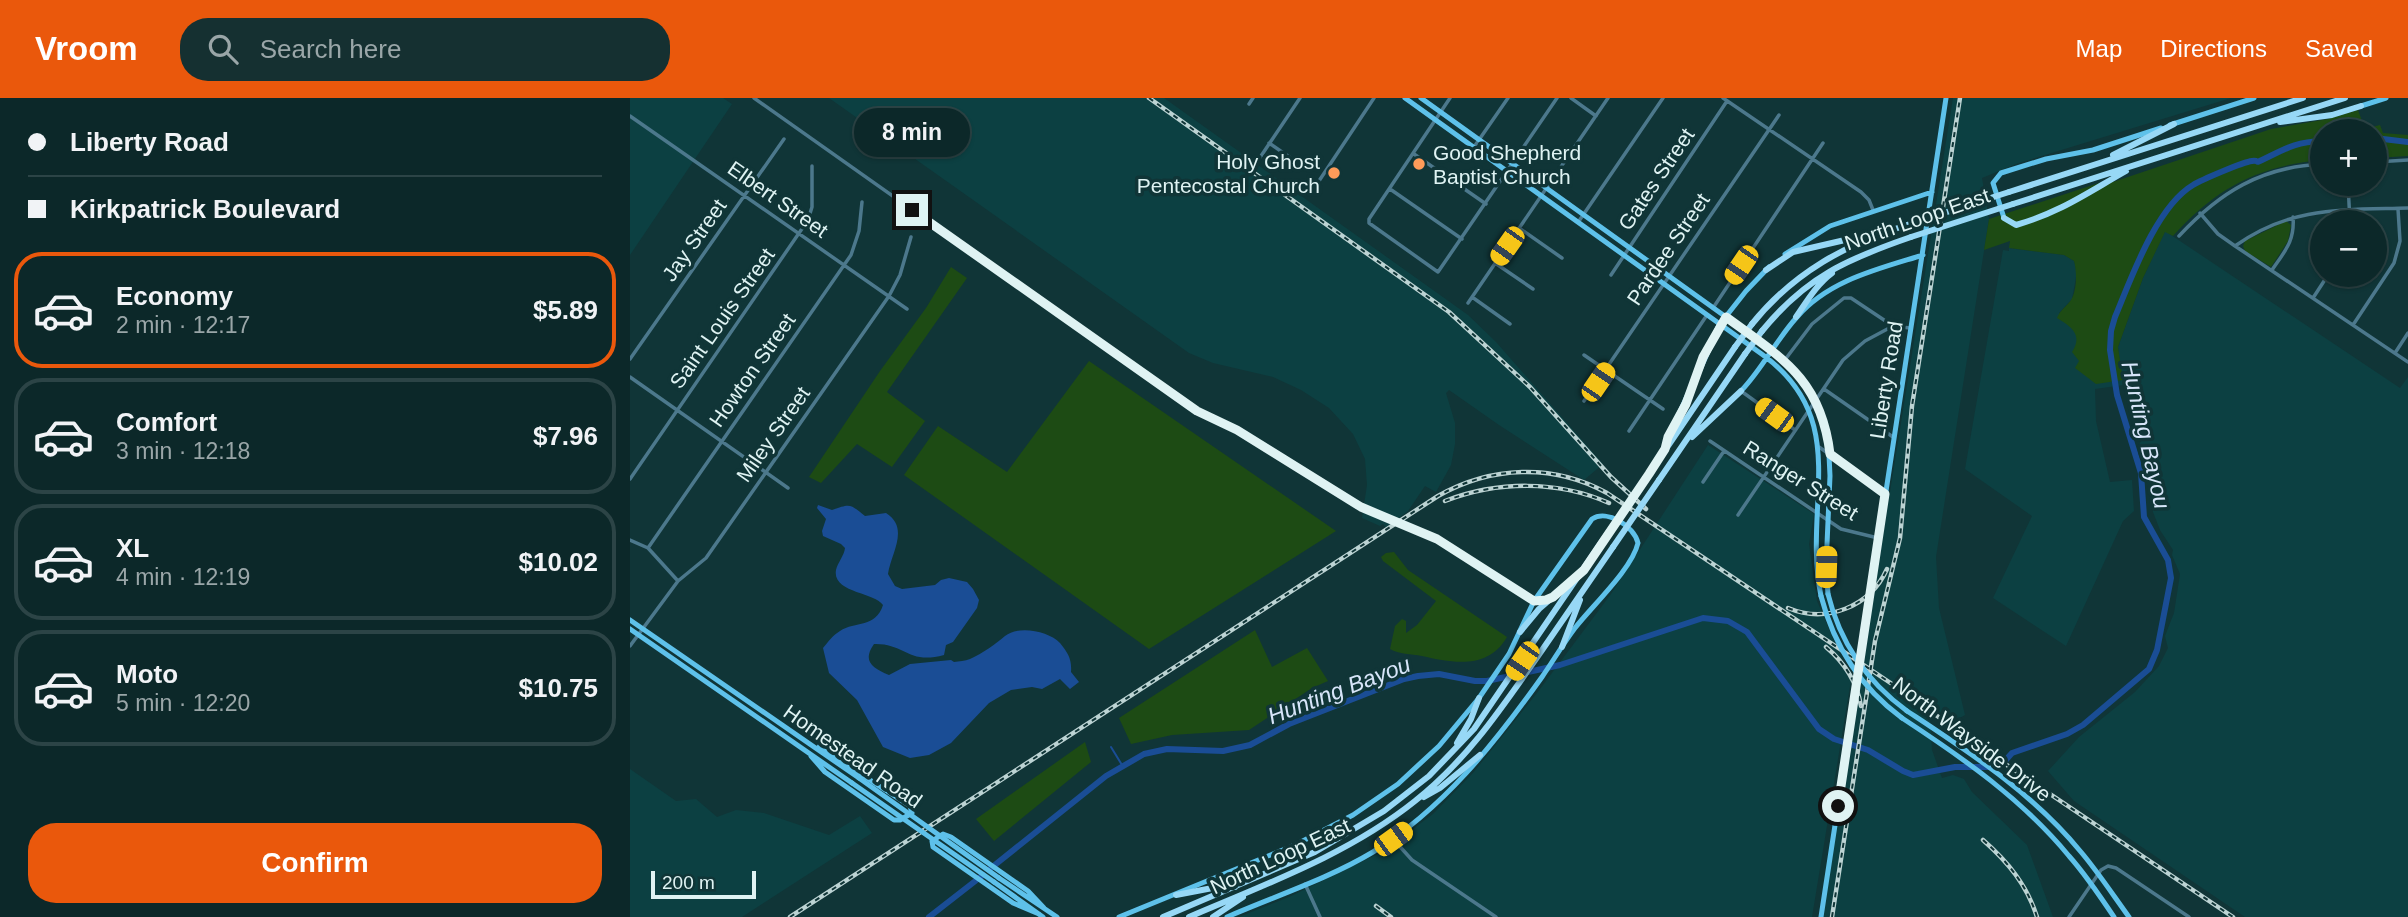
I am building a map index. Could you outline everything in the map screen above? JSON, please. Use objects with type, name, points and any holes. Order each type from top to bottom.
[{"type":"highway","name":"North Loop East","points":[[1163,917],[1237,887],[1348,834],[1410,791],[1450,754],[1474,729],[1504,687],[1752,324],[1775,298],[1814,266],[1850,246],[1887,231],[2303,98]]},
{"type":"highway","name":"North Loop East","points":[[1189,917],[1341,849],[1413,803],[1448,772],[1474,745],[1518,684],[1762,331],[1784,306],[1808,285],[1855,257],[1911,237],[2345,98]]},
{"type":"highway","points":[[2268,123],[2311,119],[2361,106]]},
{"type":"highway","points":[[2095,164],[2174,124]]},
{"type":"highway","points":[[2004,218],[2016,225],[2045,217],[2079,201],[2137,165]]},
{"type":"highway","points":[[1766,270],[1793,252],[1808,247],[1887,231]]},
{"type":"highway","points":[[1796,317],[1824,279],[1855,257]]},
{"type":"highway","points":[[1665,449],[1668,437],[1686,404],[1703,357],[1720,324]]},
{"type":"highway","points":[[1685,443],[1741,391]]},
{"type":"highway","points":[[1520,632],[1553,597],[1584,570]]},
{"type":"highway","points":[[1562,647],[1585,587]]},
{"type":"highway","points":[[1534,601],[1553,597]]},
{"type":"highway","points":[[1450,754],[1471,719],[1479,698]]},
{"type":"highway","points":[[1413,803],[1434,792],[1480,755]]},
{"type":"highway","points":[[1176,895],[1223,886],[1237,887]]},
{"type":"highway","points":[[1213,917],[1256,888]]},
{"type":"main road","name":"North Wayside Drive","points":[[1405,98],[1508,171],[1543,191],[1627,251],[1669,276],[1784,361],[1801,377],[1815,400],[1828,434],[1828,594],[1839,628],[1854,656],[1880,689],[1906,711],[2003,777],[2057,826],[2098,874],[2129,917]]},
{"type":"main road","name":"North Wayside Drive","points":[[1421,98],[1512,164],[1543,191]]},
{"type":"main road","name":"Liberty Road","points":[[1821,917],[1947,98]]},
{"type":"main road","points":[[2004,218],[1993,183],[2001,173],[2046,159],[2093,150],[2254,98]]},
{"type":"main road","points":[[2361,106],[2386,98]]},
{"type":"main road","points":[[1720,324],[1766,270],[1809,237],[1873,210],[1932,192]]},
{"type":"main road","name":"North Wayside Drive","points":[[1627,251],[1664,284],[1768,358],[1797,387],[1810,410],[1819,447],[1815,560],[1821,596],[1832,630],[1849,663],[1870,690],[1902,718],[1989,777],[2049,833],[2114,917]]},
{"type":"main road","points":[[1741,391],[1796,317],[1815,300],[1860,275],[1923,255]]},
{"type":"main road","points":[[1119,917],[1294,845],[1373,803],[1423,762],[1479,698],[1520,632],[1534,601],[1595,517],[1610,516],[1636,535],[1638,546],[1631,559],[1562,647],[1543,676],[1445,796],[1393,839],[1349,865],[1227,917]]},
{"type":"main road","name":"Homestead Road","points":[[630,620],[640,632],[852,783],[997,881],[1057,917]]},
{"type":"main road","name":"Homestead Road","points":[[630,629],[640,632],[859,778],[1042,916]]},
{"type":"main road","points":[[808,752],[821,769],[894,820],[900,820],[912,813],[911,806],[830,752],[810,744]]},
{"type":"main road","points":[[947,834],[984,860],[997,881],[969,873],[933,847],[932,841],[947,834]]},
{"type":"street","points":[[754,98],[1188,405],[1237,430],[1361,507],[1437,539],[1534,601]]},
{"type":"street","points":[[1249,104],[1253,98]]},
{"type":"street","points":[[1258,159],[1300,98]]},
{"type":"street","points":[[1311,193],[1374,98]]},
{"type":"street","points":[[1450,98],[1369,219],[1369,223],[1438,272],[1558,98]]},
{"type":"street","points":[[1474,147],[1507,98]]},
{"type":"street","points":[[1571,98],[1596,116]]},
{"type":"street","points":[[1468,303],[1608,98]]},
{"type":"street","points":[[1581,218],[1663,98]]},
{"type":"street","points":[[1725,99],[1861,192],[1869,200],[1873,210]]},
{"type":"street","name":"Gates Street","points":[[1611,275],[1725,99]]},
{"type":"street","name":"Pardee Street","points":[[1584,401],[1779,115]]},
{"type":"street","name":"Elbert Street","points":[[630,116],[907,309]]},
{"type":"street","name":"Jay Street","points":[[630,359],[783,139]]},
{"type":"street","points":[[1269,143],[1295,161]]},
{"type":"street","points":[[1713,307],[1823,143]]},
{"type":"street","points":[[1414,154],[1486,204]]},
{"type":"street","points":[[2387,161],[2408,160]]},
{"type":"street","name":"Saint Louis Street","points":[[630,478],[808,220],[812,206],[812,166]]},
{"type":"street","points":[[2179,236],[2216,200],[2253,179],[2282,169],[2310,166]]},
{"type":"street","points":[[1390,189],[1462,239]]},
{"type":"street","points":[[2348,196],[2349,210],[2408,208]]},
{"type":"street","name":"Howton Street","points":[[648,548],[845,264],[856,243],[862,202]]},
{"type":"street","points":[[2353,325],[2395,263],[2400,241],[2398,209]]},
{"type":"street","points":[[2200,213],[2218,234],[2408,362]]},
{"type":"street","points":[[2235,246],[2265,227],[2310,214]]},
{"type":"street","points":[[2272,270],[2291,242],[2294,232],[2293,217]]},
{"type":"street","points":[[1519,228],[1562,258]]},
{"type":"street","name":"Miley Street","points":[[630,646],[678,581],[706,558],[889,296],[904,266],[911,237]]},
{"type":"street","points":[[1495,263],[1533,289]]},
{"type":"street","points":[[2313,298],[2320,287]]},
{"type":"street","points":[[1472,298],[1510,324]]},
{"type":"street","points":[[1784,361],[1812,324],[1844,298],[1851,298],[1893,326],[1911,328]]},
{"type":"street","points":[[1629,431],[1707,315]]},
{"type":"street","points":[[1738,515],[1852,350],[1893,326]]},
{"type":"street","points":[[2395,353],[2408,332]]},
{"type":"street","points":[[1584,355],[1662,409]]},
{"type":"street","points":[[630,377],[789,488]]},
{"type":"street","points":[[1824,389],[1893,437]]},
{"type":"street","points":[[1741,391],[1796,430]]},
{"type":"street","name":"Ranger Street","points":[[1710,441],[1827,521],[1841,529],[1878,538]]},
{"type":"street","points":[[1819,447],[1885,494]]},
{"type":"street","points":[[1703,482],[1724,450]]},
{"type":"street","points":[[630,540],[648,548],[678,581]]},
{"type":"street","points":[[1393,839],[1412,860],[1496,917]]},
{"type":"street","points":[[2069,917],[2098,874],[2103,868],[2110,866],[2189,917]]},
{"type":"street","points":[[1305,884],[1320,917]]},
{"type":"shaded area","points":[[630,98],[723,98],[732,104],[630,255]]},
{"type":"shaded area","points":[[829,98],[1164,98],[1468,315],[1496,342],[1603,464],[1584,480],[1449,390],[1446,393],[1455,423],[1455,444],[1451,465],[1436,492],[1425,486],[1408,511],[1386,528],[1383,524],[1380,526],[1362,518],[1367,485],[1365,459],[1353,434],[1329,408],[1301,390],[1273,377],[1213,363],[1189,353]]},
{"type":"shaded area","points":[[1953,98],[2231,98],[2016,164],[1982,178],[1989,219],[1936,557],[1939,608],[1965,715],[1954,721],[1929,705],[1932,750],[1942,778],[1953,775],[1964,779],[1972,792],[2027,845],[2053,917],[1822,917]]},
{"type":"shaded area","points":[[2165,231],[2400,388],[2408,377],[2408,917],[2245,917],[2074,801],[2048,771],[2079,737],[2135,692],[2159,666],[2168,648],[2165,636],[2174,613],[2180,574],[2172,555],[2173,550],[2160,530],[2153,512],[2153,499],[2138,447],[2141,441],[2124,385],[2095,389],[2096,421],[2110,482],[2132,480],[2134,511],[2123,521],[2066,646],[1993,598],[2032,516],[1965,469],[2003,250],[2009,251],[2009,248],[2064,255],[2074,261],[2077,272],[2072,299],[2059,313],[2077,334],[2077,344],[2122,380],[2118,347],[2143,278]]},
{"type":"shaded area","points":[[1708,445],[1814,514],[1809,544],[1817,601],[1851,680],[1812,917],[1239,917],[1289,897],[1382,852],[1433,814],[1473,773],[1611,594]]},
{"type":"shaded area","points":[[630,769],[676,801],[696,799],[717,817],[736,810],[764,813],[829,835],[860,816],[872,833],[742,917],[630,917]]},
{"type":"green space","points":[[2358,110],[2361,119],[2328,119]]},
{"type":"green space","points":[[2310,122],[2310,162],[2278,168],[2240,182],[2205,205],[2173,236],[2165,232],[2143,278],[2118,347],[2123,380],[2096,384],[2075,368],[2079,361],[2072,352],[2076,336],[2071,328],[2057,318],[2071,300],[2074,291],[2074,261],[2064,255],[2009,248],[2010,241],[1984,250],[1989,219],[2105,181],[2113,182],[2271,129]]},
{"type":"green space","points":[[2387,133],[2408,135],[2408,156],[2387,157]]},
{"type":"green space","points":[[2286,221],[2291,225],[2288,241],[2271,267],[2245,251],[2245,241]]},
{"type":"green space","points":[[951,267],[967,278],[887,392],[925,421],[892,467],[857,444],[821,483],[809,477],[926,308]]},
{"type":"green space","points":[[1089,361],[1336,531],[1149,649],[904,475],[938,426],[1007,472]]},
{"type":"green space","points":[[1394,552],[1408,570],[1507,637],[1499,648],[1480,659],[1458,662],[1390,649],[1395,626],[1402,619],[1406,621],[1406,633],[1417,625],[1436,601],[1383,561],[1381,557]]},
{"type":"green space","points":[[1255,630],[1272,667],[1307,648],[1328,681],[1312,688],[1249,730],[1172,735],[1131,744],[1119,718]]},
{"type":"green space","points":[[1085,742],[1091,762],[994,841],[976,819]]},
{"type":"water","points":[[818,505],[832,510],[850,506],[865,516],[886,513],[893,519],[898,533],[888,574],[895,586],[902,589],[935,585],[949,578],[967,582],[979,600],[977,608],[953,642],[946,645],[944,655],[914,656],[893,647],[874,644],[869,659],[878,670],[889,675],[910,664],[968,660],[1005,636],[1025,630],[1049,635],[1060,643],[1069,656],[1071,672],[1079,682],[1070,689],[1060,679],[1042,689],[1032,687],[1011,690],[989,703],[951,743],[929,755],[910,758],[883,747],[857,700],[829,673],[823,648],[840,631],[870,621],[883,605],[872,597],[847,588],[837,578],[836,570],[845,548],[823,536],[826,519],[817,508]]},
{"type":"waterway","name":"Hunting Bayou","points":[[2387,139],[2408,142]]},
{"type":"waterway","name":"Hunting Bayou","points":[[991,868],[1106,776],[1144,754],[1167,749],[1223,751],[1250,745],[1289,724],[1404,679],[1439,674],[1487,681],[1560,665],[1703,618],[1728,621],[1747,632],[1819,729],[1834,739],[1868,750],[1913,775],[1955,767],[1996,767],[2012,753],[2067,734],[2083,725],[2149,669],[2157,650],[2171,578],[2168,560],[2144,517],[2141,473],[2117,395],[2110,350],[2115,317],[2156,226],[2180,195],[2193,185],[2240,164],[2257,162],[2290,147],[2310,142]]},
{"type":"waterway","points":[[1111,747],[1122,765]]},
{"type":"waterway","name":"Hunting Bayou","points":[[929,917],[983,875]]},
{"type":"railway","points":[[1149,98],[1449,312],[1530,387],[1611,477],[1646,509]]},
{"type":"railway","points":[[1832,917],[1875,641],[1900,538],[1912,406],[1960,98]]},
{"type":"railway","points":[[790,917],[1438,496],[1479,479],[1522,472],[1565,477],[1607,493],[2233,917]]},
{"type":"railway","points":[[1445,501],[1485,490],[1527,486],[1569,490],[1609,503]]},
{"type":"railway","points":[[1788,608],[1817,614],[1845,609],[1870,593],[1887,569]]},
{"type":"railway","points":[[1826,647],[1849,674],[1857,689],[1861,706]]},
{"type":"railway","points":[[1983,840],[2016,875],[2037,917]]},
{"type":"railway","points":[[1376,906],[1391,917]]},
{"type":"place","name":"Good Shepherd Baptist Church","points":[[1419,164]]},
{"type":"place","name":"Holy Ghost Pentecostal Church","points":[[1334,173]]},
{"type":"route","points":[[912,210],[1197,411],[1237,430],[1361,507],[1437,539],[1534,601],[1553,597],[1584,570],[1649,474],[1665,449],[1668,437],[1686,404],[1703,357],[1726,317],[1801,377],[1820,410],[1828,434],[1830,454],[1885,494],[1838,806]]}]
